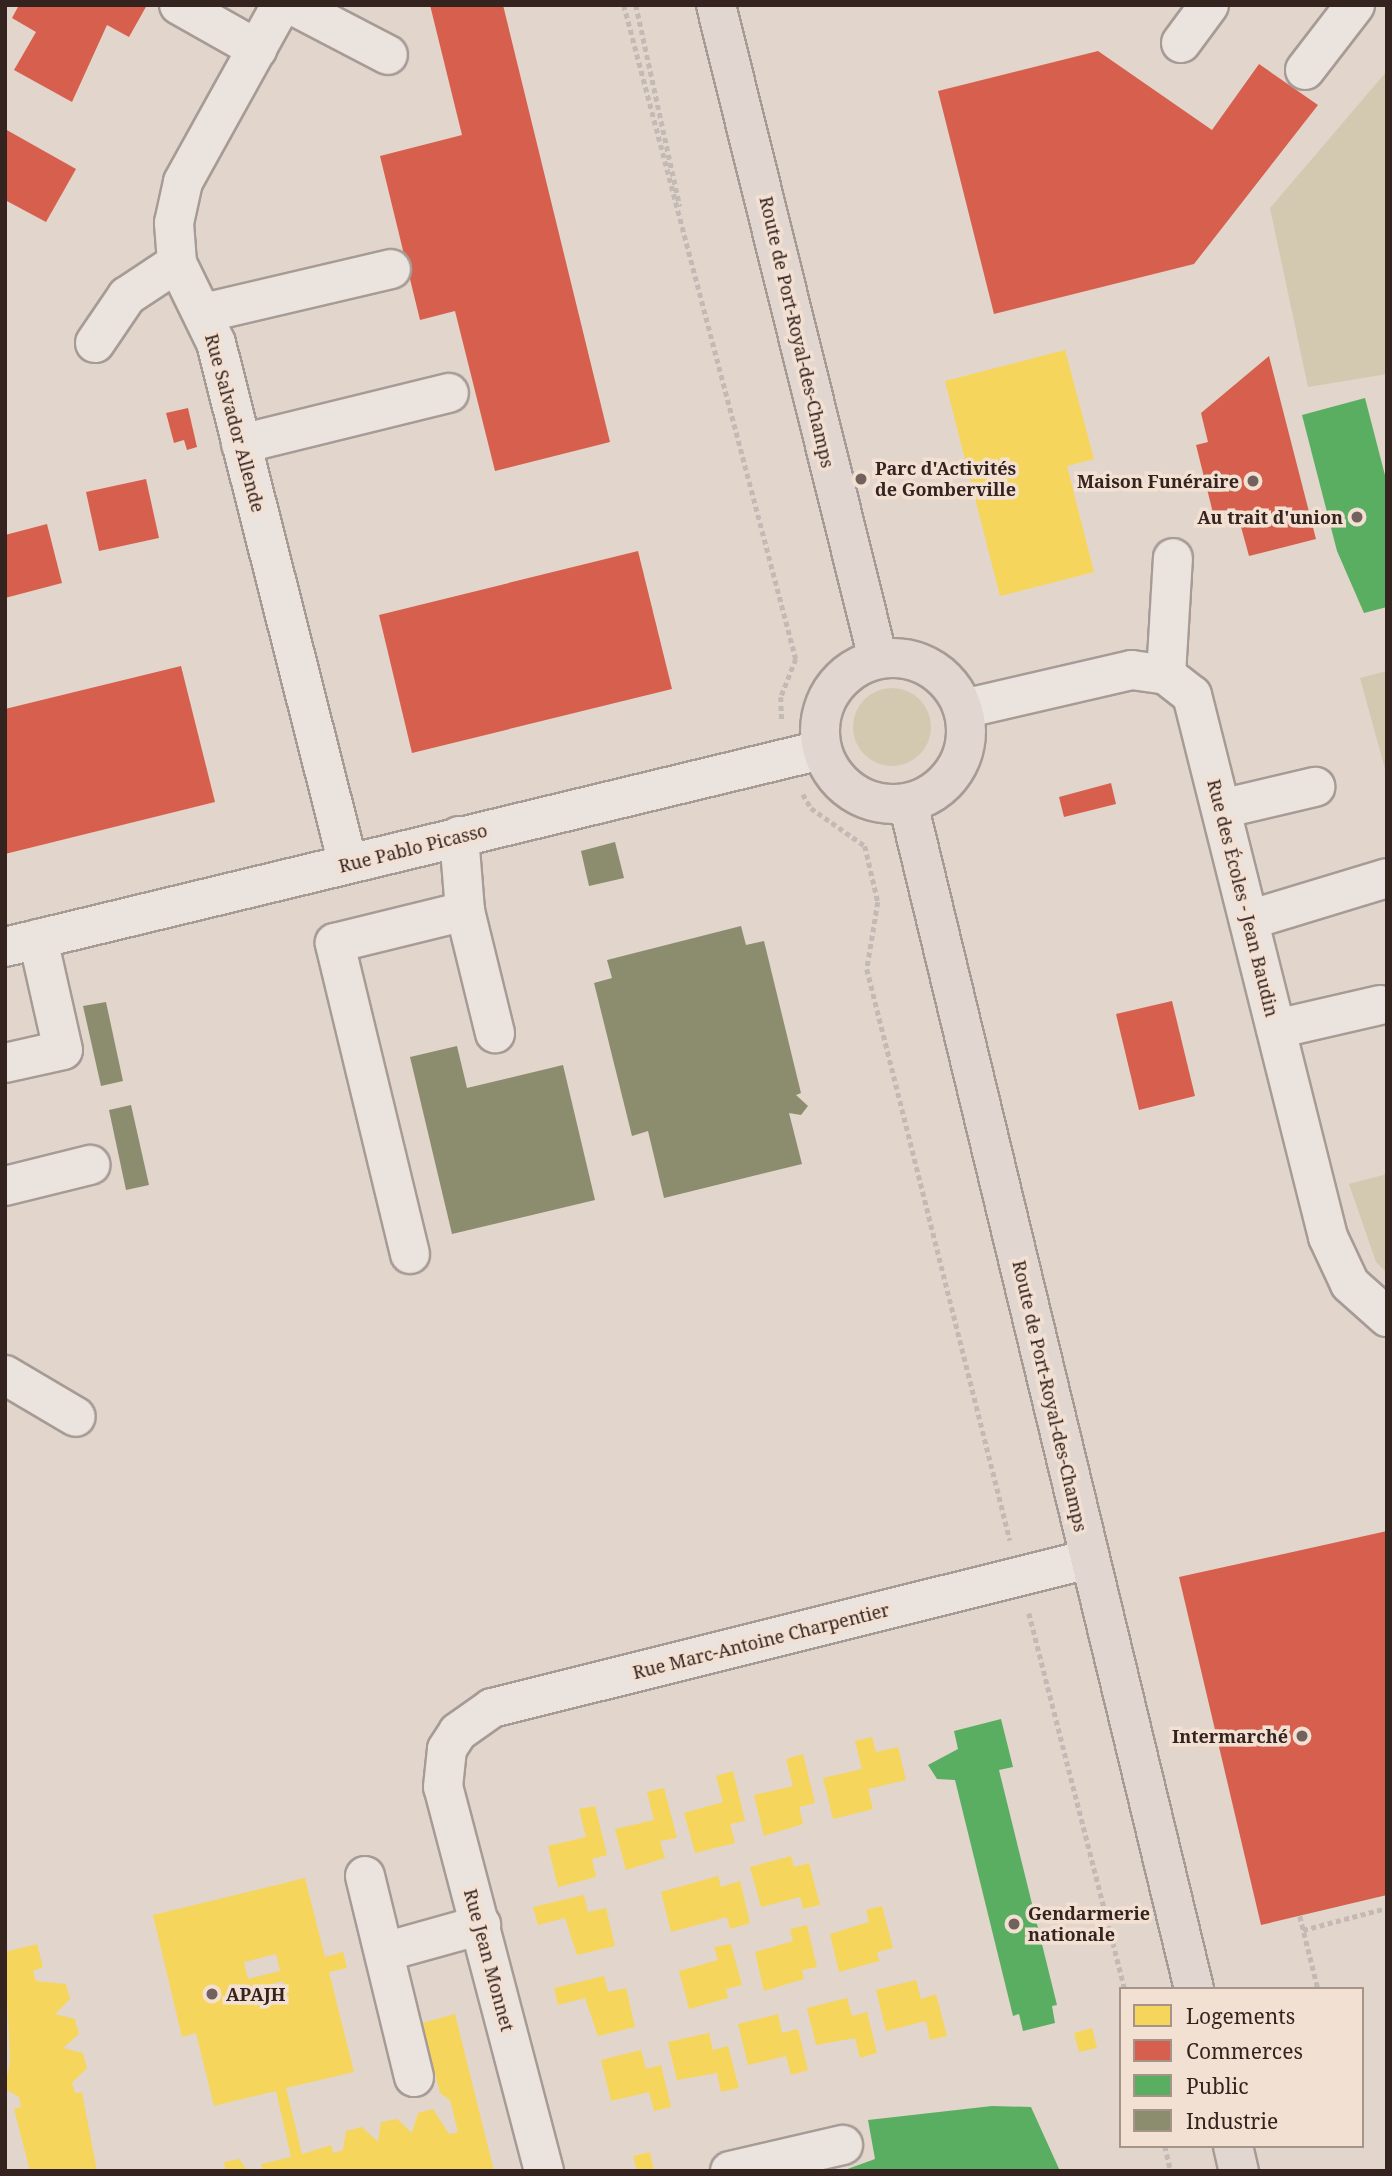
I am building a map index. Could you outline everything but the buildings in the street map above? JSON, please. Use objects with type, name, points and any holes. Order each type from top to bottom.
[{"type":"main road","name":"Route de Port-Royal-des-Champs","points":[[716,5],[878,659]]},
{"type":"main road","points":[[878,659],[930,667],[963,709],[966,730],[956,768],[927,796],[908,803],[886,804],[855,793],[830,770],[821,750],[820,720],[830,692],[859,665],[878,659]]},
{"type":"main road","name":"Route de Port-Royal-des-Champs","points":[[908,803],[1088,1559],[1194,1987]]},
{"type":"main road","points":[[1233,2148],[1239,2171]]},
{"type":"street","points":[[178,5],[257,48]]},
{"type":"street","name":"Rue Salvador Allende","points":[[281,5],[183,182],[174,223],[177,263],[204,313],[241,444],[348,864]]},
{"type":"street","points":[[292,5],[388,55]]},
{"type":"street","points":[[1181,44],[1209,5]]},
{"type":"street","points":[[1305,71],[1356,5]]},
{"type":"street","points":[[95,343],[127,296],[177,263]]},
{"type":"street","points":[[204,313],[391,269]]},
{"type":"street","points":[[241,444],[449,393]]},
{"type":"street","points":[[963,709],[1132,670],[1166,675],[1173,558]]},
{"type":"street","name":"Rue des Écoles - Jean Baudin","points":[[1166,675],[1192,695],[1328,1237],[1350,1284],[1387,1317]]},
{"type":"street","name":"Rue Pablo Picasso","points":[[22,943],[459,835],[821,750]]},
{"type":"street","points":[[1221,808],[1315,787]]},
{"type":"street","points":[[459,835],[465,911],[495,1033]]},
{"type":"street","points":[[1249,920],[1387,878]]},
{"type":"street","points":[[410,1254],[335,943],[465,911]]},
{"type":"street","points":[[5,1063],[63,1050],[22,943]]},
{"type":"street","points":[[1276,1029],[1380,1005]]},
{"type":"street","points":[[5,1185],[90,1165]]},
{"type":"street","points":[[5,1375],[76,1417]]},
{"type":"street","name":"Rue Marc-Antoine Charpentier","points":[[447,1749],[457,1732],[492,1708],[1088,1559]]},
{"type":"street","name":"Rue Jean Monnet","points":[[447,1749],[443,1787],[544,2171]]},
{"type":"street","points":[[365,1876],[414,2077]]},
{"type":"street","points":[[384,1952],[481,1925]]},
{"type":"street","points":[[730,2171],[843,2145]]},
{"type":"path","points":[[624,5],[796,659],[781,697],[783,759],[811,808],[865,846],[878,902],[867,969],[1124,1987]]},
{"type":"path","points":[[636,5],[694,269]]},
{"type":"path","points":[[1303,1930],[1387,1908]]},
{"type":"path","points":[[1300,1916],[1317,1987]]},
{"type":"path","points":[[1165,2148],[1171,2171]]},
{"type":"shaded area","points":[[1387,71],[1387,374],[1308,387],[1270,208]]},
{"type":"shaded area","points":[[1387,671],[1387,776],[1360,678]]},
{"type":"shaded area","points":[[884,688],[900,688],[914,694],[925,705],[931,719],[931,735],[925,749],[914,760],[900,766],[884,766],[870,760],[859,749],[853,735],[853,719],[859,705],[870,694]]},
{"type":"shaded area","points":[[1387,1174],[1387,1273],[1376,1262],[1349,1184]]},
{"type":"place","name":"Parc d'Activités de Gomberville","points":[[861,479]]},
{"type":"place","name":"Maison Funéraire","points":[[1253,481]]},
{"type":"place","name":"Au trait d'union","points":[[1357,517]]},
{"type":"place","name":"Intermarché","points":[[1302,1736]]},
{"type":"place","name":"Gendarmerie nationale","points":[[1014,1924]]},
{"type":"place","name":"APAJH","points":[[212,1994]]}]
